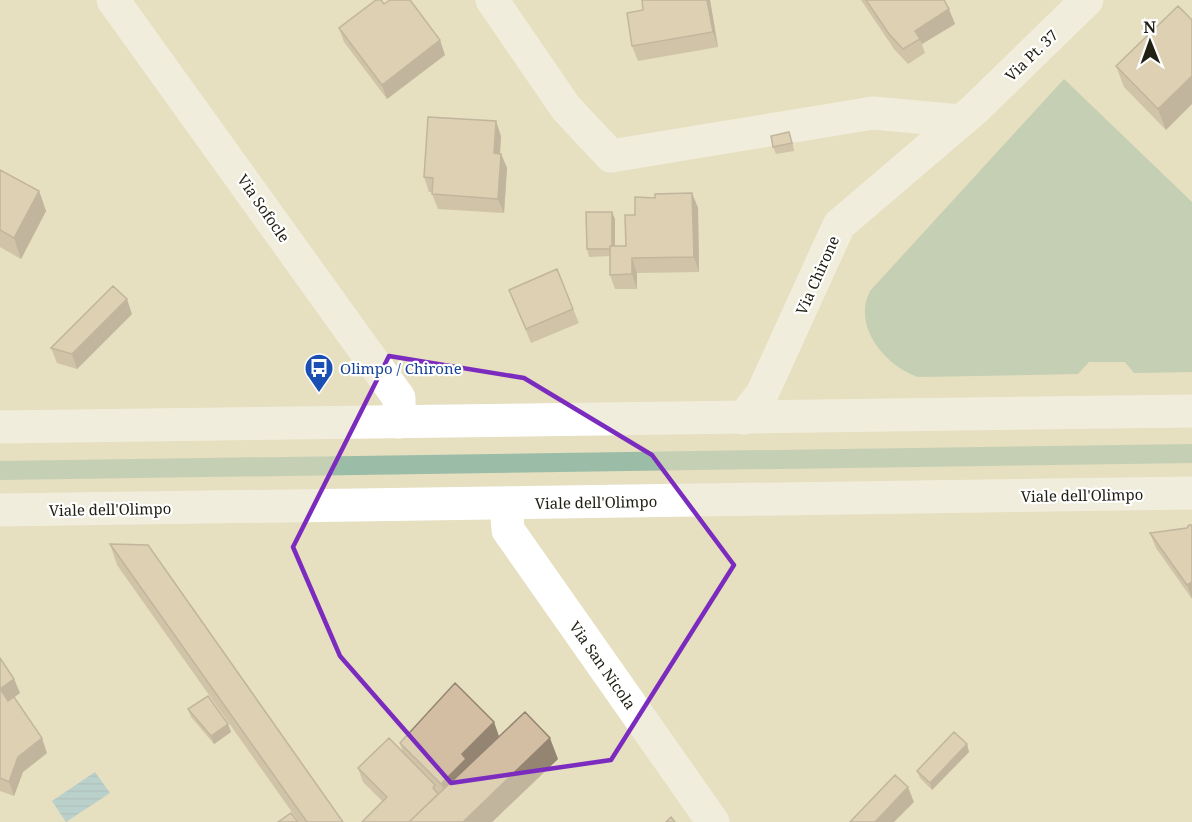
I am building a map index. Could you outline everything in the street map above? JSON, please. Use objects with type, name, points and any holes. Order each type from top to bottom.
[{"type":"street","name":"Via Sofocle","points":[[113,0],[399,398],[399,422]]},
{"type":"street","points":[[492,0],[566,108],[611,156],[873,113],[968,115]]},
{"type":"street","name":"Via Pt. 37","points":[[968,115],[1086,0]]},
{"type":"street","name":"Via Chirone","points":[[743,418],[762,394],[839,225],[968,115]]},
{"type":"street","points":[[0,428],[1192,411]]},
{"type":"street","name":"Viale dell'Olimpo","points":[[0,510],[1192,493]]},
{"type":"street","name":"Via San Nicola","points":[[506,504],[508,530],[713,822]]},
{"type":"highlighted area","points":[[389,356],[524,378],[652,455],[734,565],[611,760],[451,783],[340,656],[293,547]]},
{"type":"green space","points":[[1064,79],[1192,202],[1192,372],[1134,373],[1125,362],[1089,362],[1078,374],[918,377],[906,372],[884,354],[869,331],[865,318],[870,291]]},
{"type":"green space","points":[[1192,444],[1192,463],[0,480],[0,461]]},
{"type":"water","points":[[95,772],[110,793],[66,822],[52,801]]},
{"type":"building","points":[[376,0],[381,0],[384,4],[390,0],[410,0],[440,40],[382,85],[339,28]]},
{"type":"building","points":[[642,0],[707,0],[713,32],[632,46],[627,13],[643,10]]},
{"type":"building","points":[[866,0],[944,0],[949,9],[915,31],[920,39],[903,49],[889,34]]},
{"type":"building","points":[[1178,6],[1192,20],[1192,76],[1158,109],[1116,66]]},
{"type":"building","points":[[428,117],[496,121],[494,153],[501,154],[498,199],[432,194],[433,178],[424,177]]},
{"type":"building","points":[[789,132],[792,143],[773,147],[771,136]]},
{"type":"building","points":[[0,170],[39,191],[14,238],[0,230]]},
{"type":"building","points":[[692,193],[694,257],[632,258],[632,274],[610,275],[610,246],[626,246],[625,215],[635,215],[635,197],[655,198],[655,194]]},
{"type":"building","points":[[586,212],[612,212],[612,246],[610,249],[587,249]]},
{"type":"building","points":[[557,269],[573,309],[526,329],[509,290]]},
{"type":"building","points":[[113,286],[127,299],[72,354],[51,348]]},
{"type":"building","points":[[1192,525],[1192,582],[1187,585],[1150,533],[1187,528]]},
{"type":"building","points":[[110,544],[148,545],[343,822],[307,822]]},
{"type":"building","points":[[0,658],[14,679],[0,689]]},
{"type":"building","points":[[455,683],[494,722],[462,754],[466,759],[441,784],[400,743]]},
{"type":"building","points":[[0,689],[8,701],[14,697],[42,738],[18,757],[9,782],[0,778]]},
{"type":"building","points":[[208,696],[228,724],[211,736],[188,709]]},
{"type":"building","points":[[525,712],[550,738],[463,822],[409,822]]},
{"type":"building","points":[[954,732],[967,744],[930,783],[917,771]]},
{"type":"building","points":[[389,738],[435,785],[433,788],[438,794],[409,822],[362,822],[387,797],[358,768]]},
{"type":"building","points":[[895,775],[908,787],[875,822],[850,822]]},
{"type":"building","points":[[291,813],[298,822],[278,822]]},
{"type":"place","name":"Olimpo / Chirone","points":[[319,394]]}]
